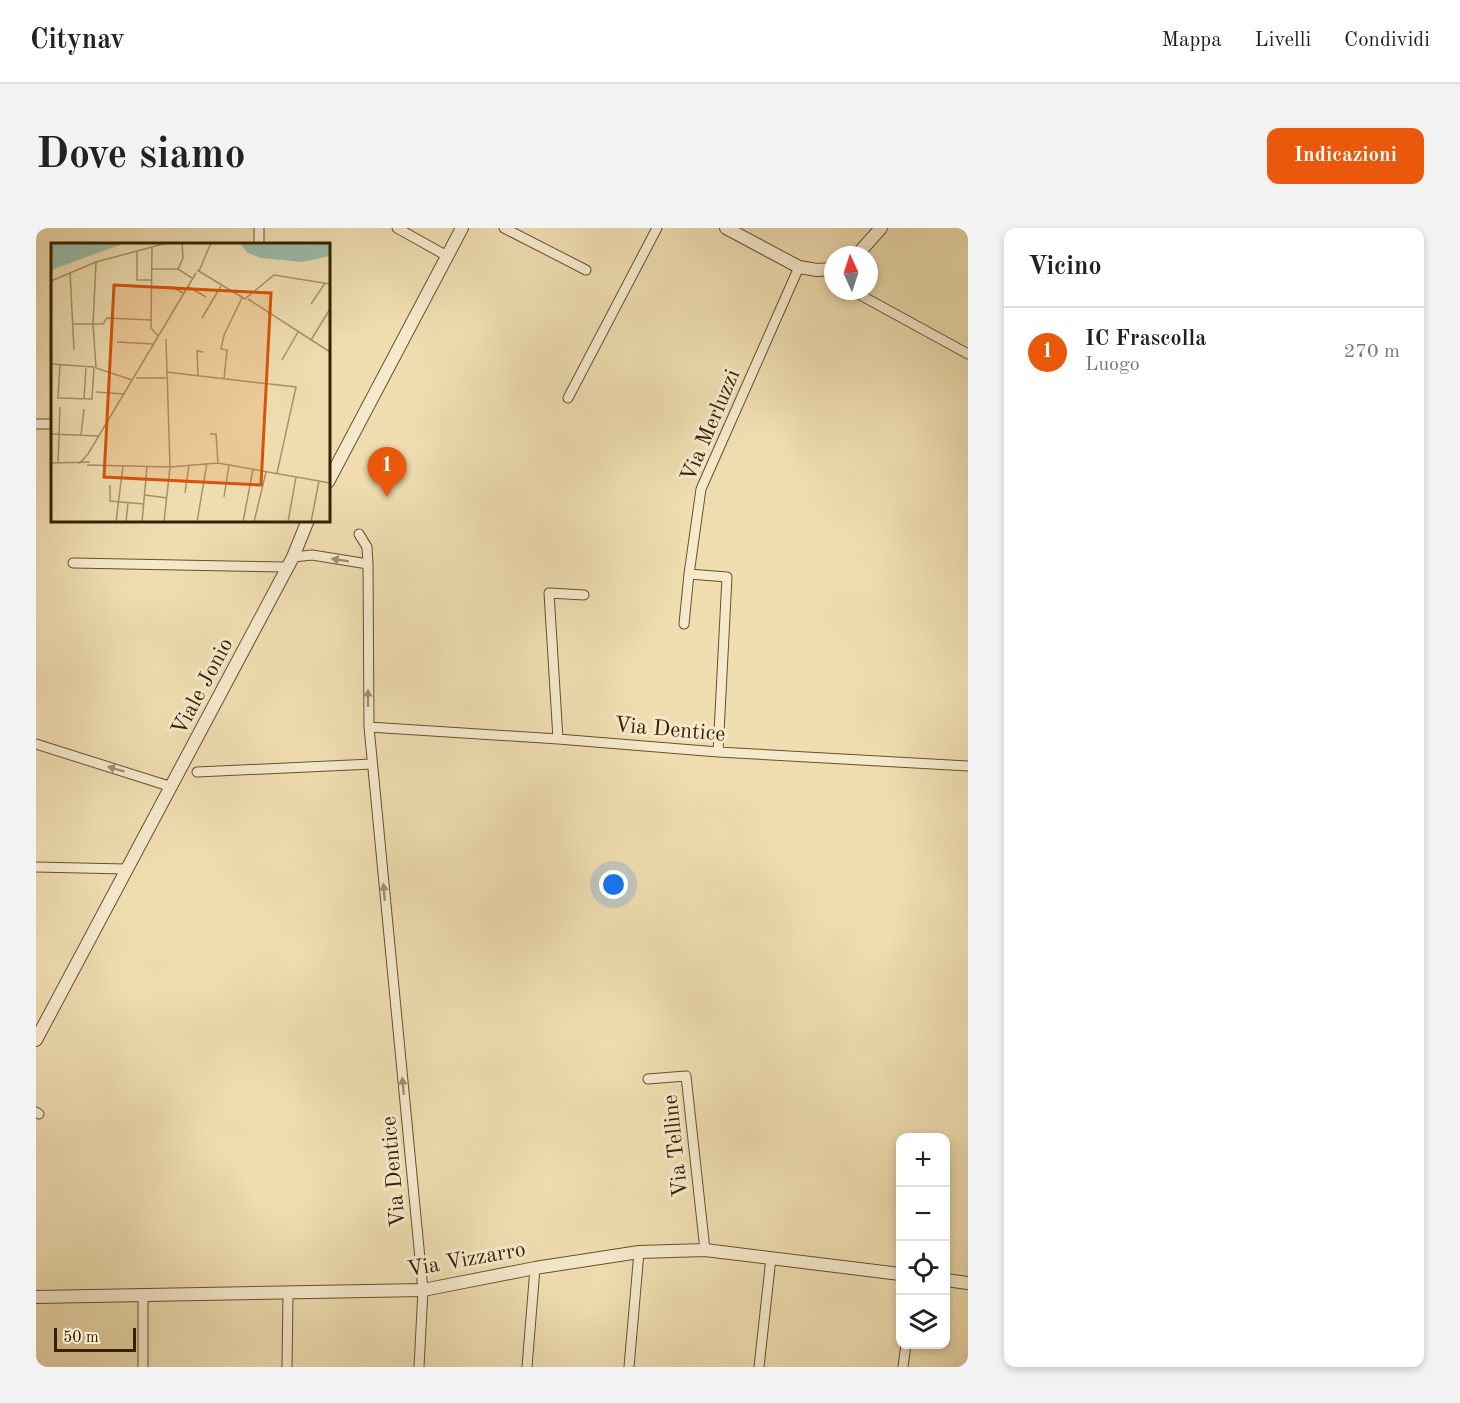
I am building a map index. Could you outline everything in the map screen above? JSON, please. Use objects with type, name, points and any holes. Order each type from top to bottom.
[{"type":"street","points":[[397,228],[447,256]]},
{"type":"street","points":[[330,478],[462,228]]},
{"type":"street","points":[[504,228],[586,270]]},
{"type":"street","points":[[568,398],[657,228]]},
{"type":"street","points":[[726,228],[799,267],[824,270]]},
{"type":"street","points":[[865,246],[881,228]]},
{"type":"street","name":"Via Merluzzi","points":[[684,624],[701,489],[799,267]]},
{"type":"street","points":[[869,300],[968,354]]},
{"type":"street","name":"Viale Jonio","points":[[36,1040],[290,562],[307,522]]},
{"type":"street","name":"Via Dentice","points":[[359,534],[366,547],[368,564],[369,727],[372,764],[423,1290],[419,1367]]},
{"type":"street","points":[[302,536],[312,555]]},
{"type":"street","points":[[73,563],[290,562],[312,555],[368,564]]},
{"type":"street","points":[[689,574],[727,577],[718,752]]},
{"type":"street","points":[[558,739],[549,593],[584,596]]},
{"type":"street","name":"Via Dentice","points":[[369,727],[718,752],[968,766]]},
{"type":"street","points":[[36,744],[172,787]]},
{"type":"street","points":[[198,772],[372,764]]},
{"type":"street","points":[[36,867],[126,869]]},
{"type":"street","name":"Via Telline","points":[[648,1079],[686,1076],[705,1250]]},
{"type":"street","name":"Via Vizzarro","points":[[36,1297],[143,1297],[423,1290],[535,1268],[639,1252],[705,1250],[896,1274]]},
{"type":"street","points":[[629,1367],[639,1252]]},
{"type":"street","points":[[759,1367],[771,1258]]},
{"type":"street","points":[[528,1367],[535,1268]]},
{"type":"street","points":[[950,1281],[968,1283]]},
{"type":"street","points":[[286,1367],[288,1293]]},
{"type":"street","points":[[143,1297],[143,1367]]},
{"type":"street","points":[[903,1367],[905,1349]]},
{"type":"place","name":"IC Frascolla","points":[[387,497]]}]
